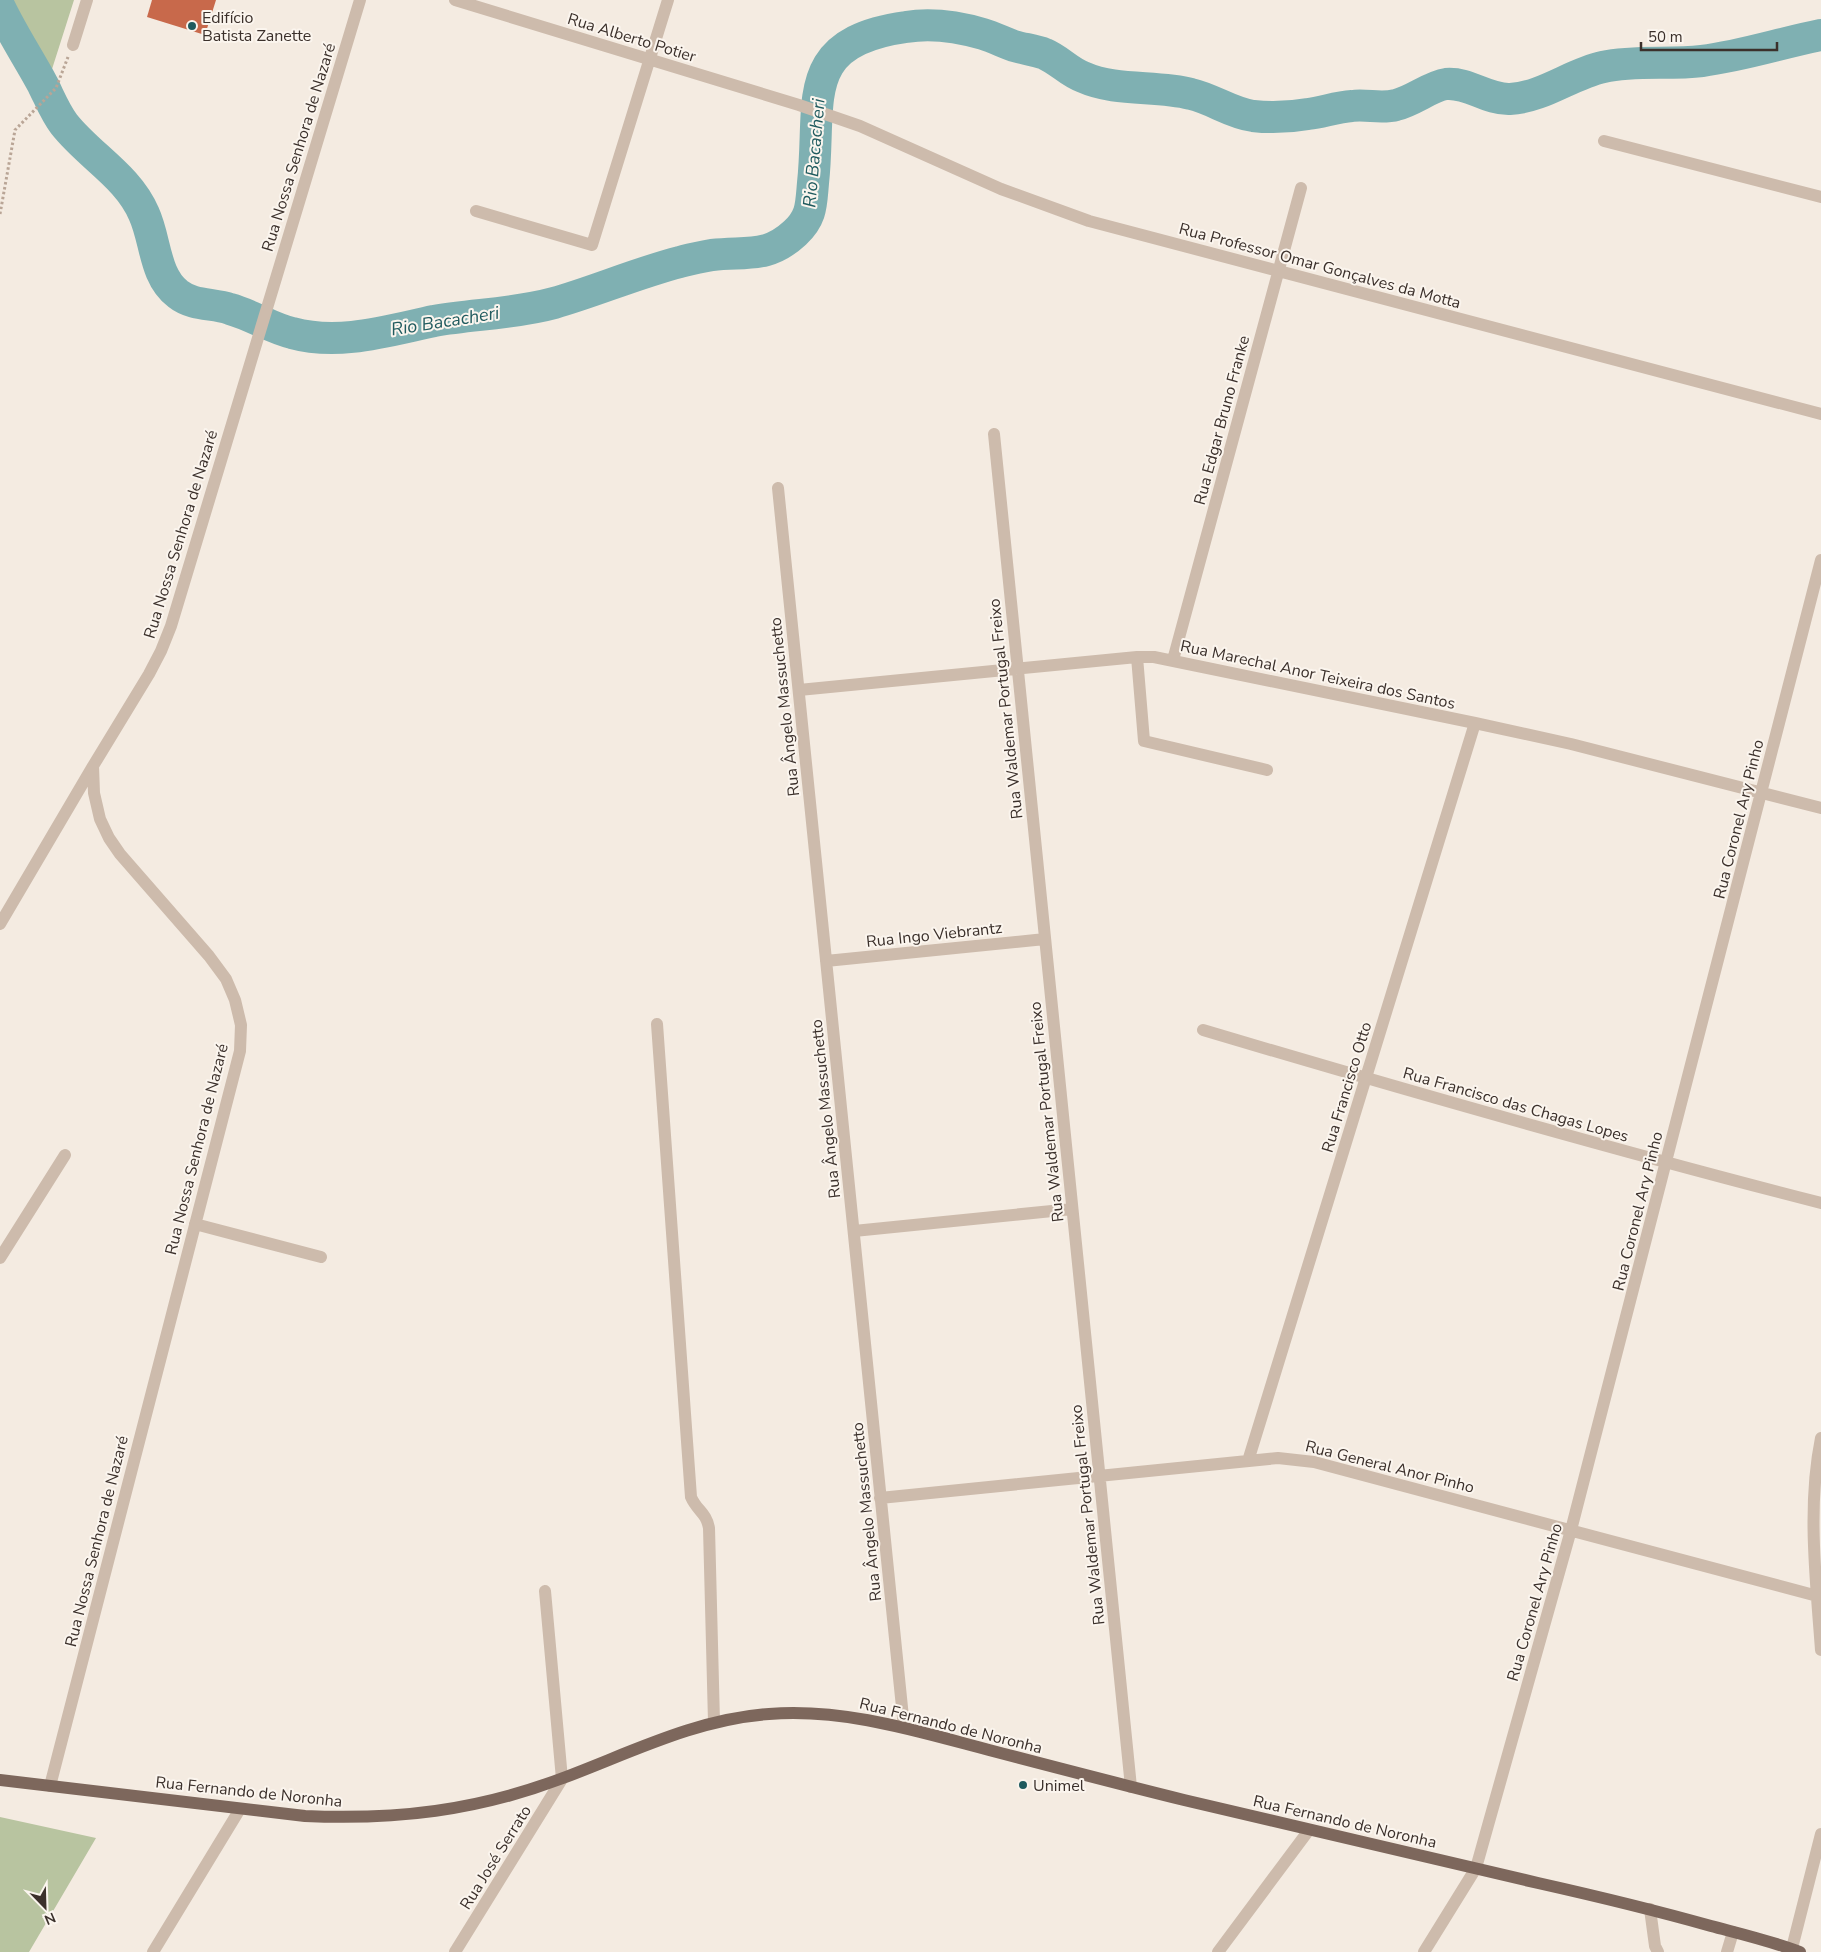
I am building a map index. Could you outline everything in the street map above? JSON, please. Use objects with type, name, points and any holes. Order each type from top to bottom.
[{"type":"main road","name":"Rua Fernando de Noronha","points":[[0,1780],[304,1816],[340,1818],[425,1813],[498,1799],[562,1779],[660,1740],[714,1722],[768,1714],[800,1713],[864,1719],[904,1727],[1131,1787],[1650,1909],[1794,1951]]},
{"type":"street","points":[[73,45],[87,0]]},
{"type":"street","name":"Rua Nossa Senhora de Nazaré","points":[[50,1786],[240,1051],[241,1025],[235,1000],[226,978],[120,854],[109,838],[100,820],[94,794],[93,766],[161,651],[171,626],[360,0]]},
{"type":"street","name":"Rua Alberto Potier","points":[[455,0],[823,113]]},
{"type":"street","points":[[476,211],[592,244],[668,0]]},
{"type":"street","name":"Rua Professor Omar Gonçalves da Motta","points":[[823,113],[860,126],[964,174],[1064,213],[1821,414]]},
{"type":"street","points":[[1604,141],[1821,197]]},
{"type":"street","name":"Rua Edgar Bruno Franke","points":[[1173,660],[1301,188]]},
{"type":"street","name":"Rua Waldemar Portugal Freixo","points":[[994,434],[1131,1787]]},
{"type":"street","name":"Rua Ângelo Massuchetto","points":[[778,488],[904,1727]]},
{"type":"street","name":"Rua Coronel Ary Pinho","points":[[1424,1952],[1476,1868],[1572,1530],[1821,560]]},
{"type":"street","points":[[1136,657],[1144,741],[1267,770]]},
{"type":"street","name":"Rua Marechal Anor Teixeira dos Santos","points":[[799,690],[1136,657],[1173,660],[1475,723],[1580,747],[1821,808]]},
{"type":"street","name":"Rua Francisco Otto","points":[[1248,1461],[1475,723]]},
{"type":"street","points":[[0,924],[93,766]]},
{"type":"street","name":"Rua Ingo Viebrantz","points":[[826,961],[1045,939]]},
{"type":"street","points":[[657,1024],[691,1498],[694,1505],[708,1518],[709,1528],[714,1722]]},
{"type":"street","name":"Rua Francisco das Chagas Lopes","points":[[1203,1030],[1366,1079],[1666,1163],[1821,1203]]},
{"type":"street","points":[[0,1258],[65,1155]]},
{"type":"street","points":[[854,1231],[1072,1209]]},
{"type":"street","points":[[195,1224],[321,1257]]},
{"type":"street","points":[[1821,1438],[1815,1480],[1814,1522],[1821,1650]]},
{"type":"street","name":"Rua General Anor Pinho","points":[[880,1498],[1278,1458],[1314,1462],[1819,1596]]},
{"type":"street","points":[[545,1591],[562,1779]]},
{"type":"street","name":"Rua José Serrato","points":[[455,1952],[562,1779]]},
{"type":"street","points":[[153,1952],[240,1808]]},
{"type":"street","points":[[1218,1952],[1309,1830]]},
{"type":"street","points":[[1794,1951],[1821,1834]]},
{"type":"street","points":[[1650,1909],[1655,1946],[1658,1952]]},
{"type":"street","points":[[1727,1952],[1733,1932]]},
{"type":"path","points":[[0,214],[15,130],[56,88],[73,45]]},
{"type":"green space","points":[[13,0],[74,0],[46,88]]},
{"type":"green space","points":[[0,1817],[96,1838],[29,1952],[0,1952]]},
{"type":"building","name":"Edifício Batista Zanette","points":[[152,0],[216,0],[205,35],[147,17]]},
{"type":"waterway","name":"Rio Bacacheri","points":[[0,8],[64,124],[118,177],[137,201],[148,224],[160,268],[170,286],[178,294],[190,301],[224,307],[292,333],[327,338],[363,336],[434,321],[539,307],[684,261],[712,255],[756,252],[775,247],[801,227],[810,210],[818,102],[822,80],[831,61],[847,46],[871,35],[906,27],[935,26],[987,35],[1014,46],[1045,54],[1078,75],[1096,82],[1122,87],[1178,91],[1199,96],[1245,114],[1274,117],[1301,115],[1341,107],[1390,106],[1402,103],[1446,84],[1454,84],[1494,97],[1510,99],[1546,90],[1591,70],[1603,67],[1702,61],[1732,56],[1821,35]]},
{"type":"place","name":"Edifício Batista Zanette","points":[[192,26]]},
{"type":"place","name":"Unimel","points":[[1023,1785]]}]
